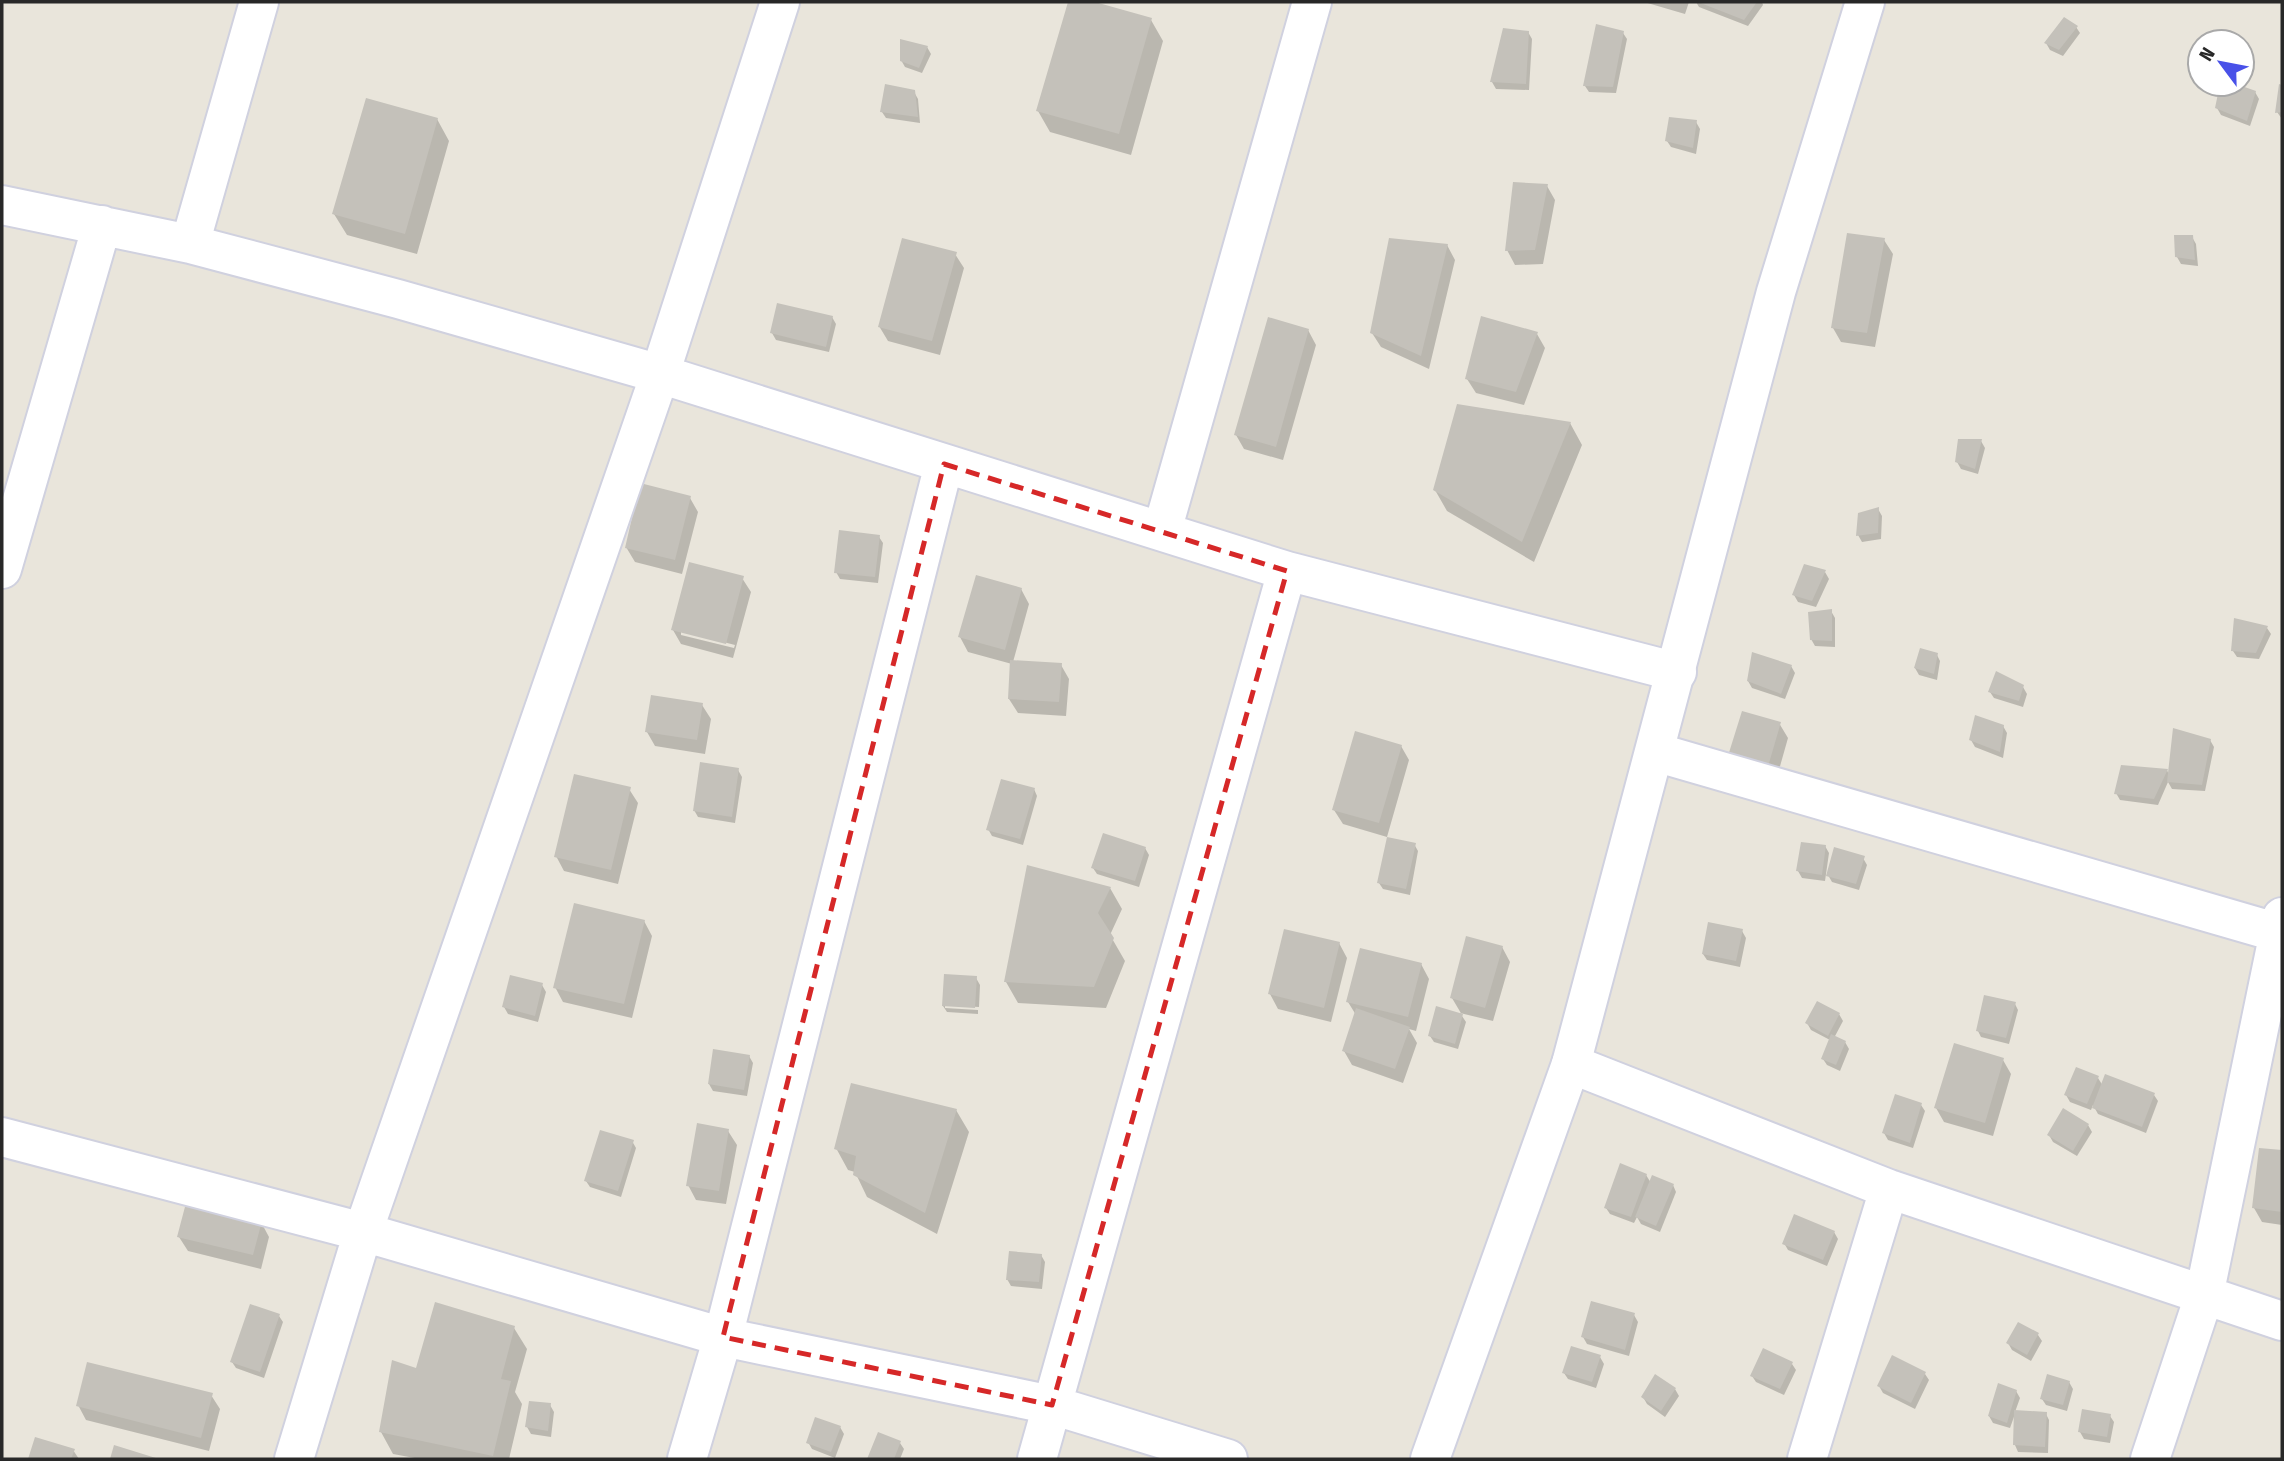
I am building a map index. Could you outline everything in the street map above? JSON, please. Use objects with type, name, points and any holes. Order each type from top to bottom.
[{"type":"street","points":[[190,244],[259,2]]},
{"type":"street","points":[[294,1459],[363,1232],[660,374],[780,2]]},
{"type":"street","points":[[1162,531],[1312,2]]},
{"type":"street","points":[[1430,1459],[1571,1065],[1776,292],[1865,2]]},
{"type":"street","points":[[2,205],[190,244],[398,299],[660,374],[1287,571],[1677,672]]},
{"type":"street","points":[[2,569],[102,225]]},
{"type":"street","points":[[687,1459],[723,1337],[944,464]]},
{"type":"street","points":[[1037,1459],[1287,571]]},
{"type":"street","points":[[1655,752],[2281,925],[2204,1296],[2150,1459]]},
{"type":"street","points":[[1571,1065],[1888,1189],[2282,1321]]},
{"type":"street","points":[[2,1137],[363,1232],[723,1337],[1052,1405],[1228,1459]]},
{"type":"street","points":[[1807,1459],[1888,1189]]},
{"type":"highlighted area","points":[[944,464],[1287,571],[1052,1405],[723,1337]]},
{"type":"building","points":[[1068,2],[1095,2],[1152,18],[1119,134],[1036,111]]},
{"type":"building","points":[[1698,2],[1757,2],[1744,20]]},
{"type":"building","points":[[2064,17],[2078,26],[2059,50],[2044,43]]},
{"type":"building","points":[[1596,24],[1624,31],[1613,87],[1583,86]]},
{"type":"building","points":[[1503,28],[1529,31],[1526,84],[1490,82]]},
{"type":"building","points":[[900,39],[928,46],[919,68],[900,61]]},
{"type":"building","points":[[885,84],[915,90],[918,117],[880,112]]},
{"type":"building","points":[[2279,84],[2282,85],[2282,112],[2275,113]]},
{"type":"building","points":[[366,98],[438,118],[405,234],[332,214]]},
{"type":"building","points":[[2217,98],[2254,98],[2247,121],[2215,108]]},
{"type":"building","points":[[1669,117],[1697,120],[1693,148],[1665,141]]},
{"type":"building","points":[[1513,182],[1548,184],[1535,250],[1505,251]]},
{"type":"building","points":[[1847,233],[1885,238],[1867,333],[1831,328]]},
{"type":"building","points":[[2174,235],[2193,235],[2195,260],[2175,257]]},
{"type":"building","points":[[902,238],[957,252],[932,341],[878,327]]},
{"type":"building","points":[[1389,238],[1448,244],[1421,356],[1370,333]]},
{"type":"building","points":[[777,303],[833,316],[826,347],[770,333]]},
{"type":"building","points":[[1481,316],[1538,332],[1516,392],[1465,379]]},
{"type":"building","points":[[1268,317],[1309,329],[1276,447],[1234,435]]},
{"type":"building","points":[[1457,404],[1571,422],[1522,542],[1433,490]]},
{"type":"building","points":[[1958,439],[1982,439],[1975,469],[1955,462]]},
{"type":"building","points":[[640,483],[691,496],[675,560],[625,548]]},
{"type":"building","points":[[1879,507],[1878,533],[1856,536],[1858,513]]},
{"type":"building","points":[[839,530],[880,535],[875,577],[834,573]]},
{"type":"building","points":[[689,562],[744,576],[726,644],[671,630]]},
{"type":"building","points":[[1804,564],[1826,570],[1812,601],[1792,595]]},
{"type":"building","points":[[976,575],[1022,588],[1005,650],[958,637]]},
{"type":"building","points":[[1832,609],[1832,641],[1810,640],[1808,612]]},
{"type":"building","points":[[2234,618],[2268,626],[2256,653],[2231,651]]},
{"type":"building","points":[[1920,648],[1938,653],[1934,674],[1914,668]]},
{"type":"building","points":[[1752,652],[1792,665],[1781,694],[1747,681]]},
{"type":"building","points":[[1010,660],[1062,663],[1059,702],[1008,699]]},
{"type":"building","points":[[1996,671],[2024,685],[2019,701],[1988,692]]},
{"type":"building","points":[[651,695],[703,703],[697,740],[645,732]]},
{"type":"building","points":[[1742,711],[1781,722],[1767,770],[1727,759]]},
{"type":"building","points":[[1975,715],[2004,725],[2000,752],[1969,740]]},
{"type":"building","points":[[2173,728],[2211,739],[2202,785],[2167,782]]},
{"type":"building","points":[[1355,731],[1402,745],[1379,823],[1332,810]]},
{"type":"building","points":[[700,762],[739,768],[732,817],[693,811]]},
{"type":"building","points":[[2121,765],[2168,769],[2154,799],[2114,794]]},
{"type":"building","points":[[574,774],[631,787],[611,870],[554,857]]},
{"type":"building","points":[[1001,779],[1035,788],[1020,839],[986,830]]},
{"type":"building","points":[[1103,833],[1146,847],[1135,881],[1091,868]]},
{"type":"building","points":[[1387,837],[1416,843],[1406,889],[1377,883]]},
{"type":"building","points":[[1801,842],[1826,845],[1822,875],[1796,871]]},
{"type":"building","points":[[1834,847],[1865,856],[1856,884],[1826,876]]},
{"type":"building","points":[[1027,865],[1111,887],[1098,913],[1114,938],[1094,987],[1004,982]]},
{"type":"building","points":[[574,903],[645,920],[624,1004],[553,988]]},
{"type":"building","points":[[1708,922],[1743,929],[1736,961],[1702,954]]},
{"type":"building","points":[[1284,929],[1340,942],[1324,1008],[1268,994]]},
{"type":"building","points":[[1466,936],[1503,946],[1485,1008],[1450,998]]},
{"type":"building","points":[[1360,948],[1422,963],[1408,1017],[1346,1002]]},
{"type":"building","points":[[944,974],[977,976],[975,1008],[942,1006]]},
{"type":"building","points":[[510,975],[543,983],[535,1016],[502,1007]]},
{"type":"building","points":[[1984,995],[2016,1002],[2006,1038],[1976,1031]]},
{"type":"building","points":[[1817,1001],[1840,1013],[1828,1036],[1805,1023]]},
{"type":"building","points":[[1436,1006],[1463,1014],[1455,1044],[1428,1036]]},
{"type":"building","points":[[1356,1008],[1410,1027],[1395,1069],[1342,1051]]},
{"type":"building","points":[[1831,1034],[1846,1041],[1836,1065],[1821,1059]]},
{"type":"building","points":[[1954,1043],[2004,1058],[1985,1123],[1934,1108]]},
{"type":"building","points":[[713,1049],[750,1055],[744,1090],[708,1084]]},
{"type":"building","points":[[2076,1067],[2099,1076],[2087,1104],[2064,1095]]},
{"type":"building","points":[[2105,1074],[2155,1093],[2142,1127],[2092,1108]]},
{"type":"building","points":[[851,1083],[957,1109],[925,1213],[853,1175],[856,1156],[834,1149]]},
{"type":"building","points":[[1895,1094],[1922,1103],[1910,1143],[1882,1133]]},
{"type":"building","points":[[2063,1108],[2089,1124],[2073,1151],[2047,1135]]},
{"type":"building","points":[[697,1123],[729,1129],[719,1191],[686,1186]]},
{"type":"building","points":[[600,1130],[634,1140],[618,1191],[584,1181]]},
{"type":"building","points":[[2259,1148],[2282,1150],[2282,1212],[2252,1208]]},
{"type":"building","points":[[1620,1163],[1647,1174],[1631,1217],[1604,1208]]},
{"type":"building","points":[[1652,1175],[1674,1184],[1656,1226],[1635,1217]]},
{"type":"building","points":[[186,1203],[262,1221],[253,1255],[177,1237]]},
{"type":"building","points":[[1794,1214],[1835,1231],[1823,1260],[1782,1244]]},
{"type":"building","points":[[1009,1251],[1042,1254],[1039,1282],[1006,1280]]},
{"type":"building","points":[[1591,1301],[1635,1313],[1625,1350],[1581,1337]]},
{"type":"building","points":[[435,1302],[515,1326],[501,1379],[511,1381],[493,1456],[379,1432],[392,1360],[416,1368]]},
{"type":"building","points":[[250,1304],[280,1314],[260,1372],[230,1362]]},
{"type":"building","points":[[2018,1322],[2039,1333],[2027,1355],[2006,1343]]},
{"type":"building","points":[[1571,1346],[1601,1355],[1592,1382],[1562,1373]]},
{"type":"building","points":[[1763,1348],[1793,1362],[1780,1389],[1750,1376]]},
{"type":"building","points":[[1892,1355],[1926,1372],[1911,1403],[1877,1386]]},
{"type":"building","points":[[87,1362],[213,1393],[201,1438],[76,1406]]},
{"type":"building","points":[[1655,1374],[1676,1388],[1661,1411],[1641,1397]]},
{"type":"building","points":[[2047,1374],[2070,1381],[2063,1405],[2040,1399]]},
{"type":"building","points":[[1998,1383],[2017,1390],[2007,1423],[1988,1416]]},
{"type":"building","points":[[529,1401],[551,1403],[548,1431],[525,1427]]},
{"type":"building","points":[[2082,1409],[2111,1414],[2107,1437],[2078,1432]]},
{"type":"building","points":[[2014,1410],[2047,1412],[2045,1447],[2013,1445]]},
{"type":"building","points":[[815,1417],[841,1426],[831,1452],[806,1443]]},
{"type":"building","points":[[878,1432],[901,1441],[894,1459],[867,1459]]},
{"type":"building","points":[[35,1437],[75,1449],[71,1459],[28,1459]]},
{"type":"building","points":[[114,1445],[159,1459],[110,1459]]}]
